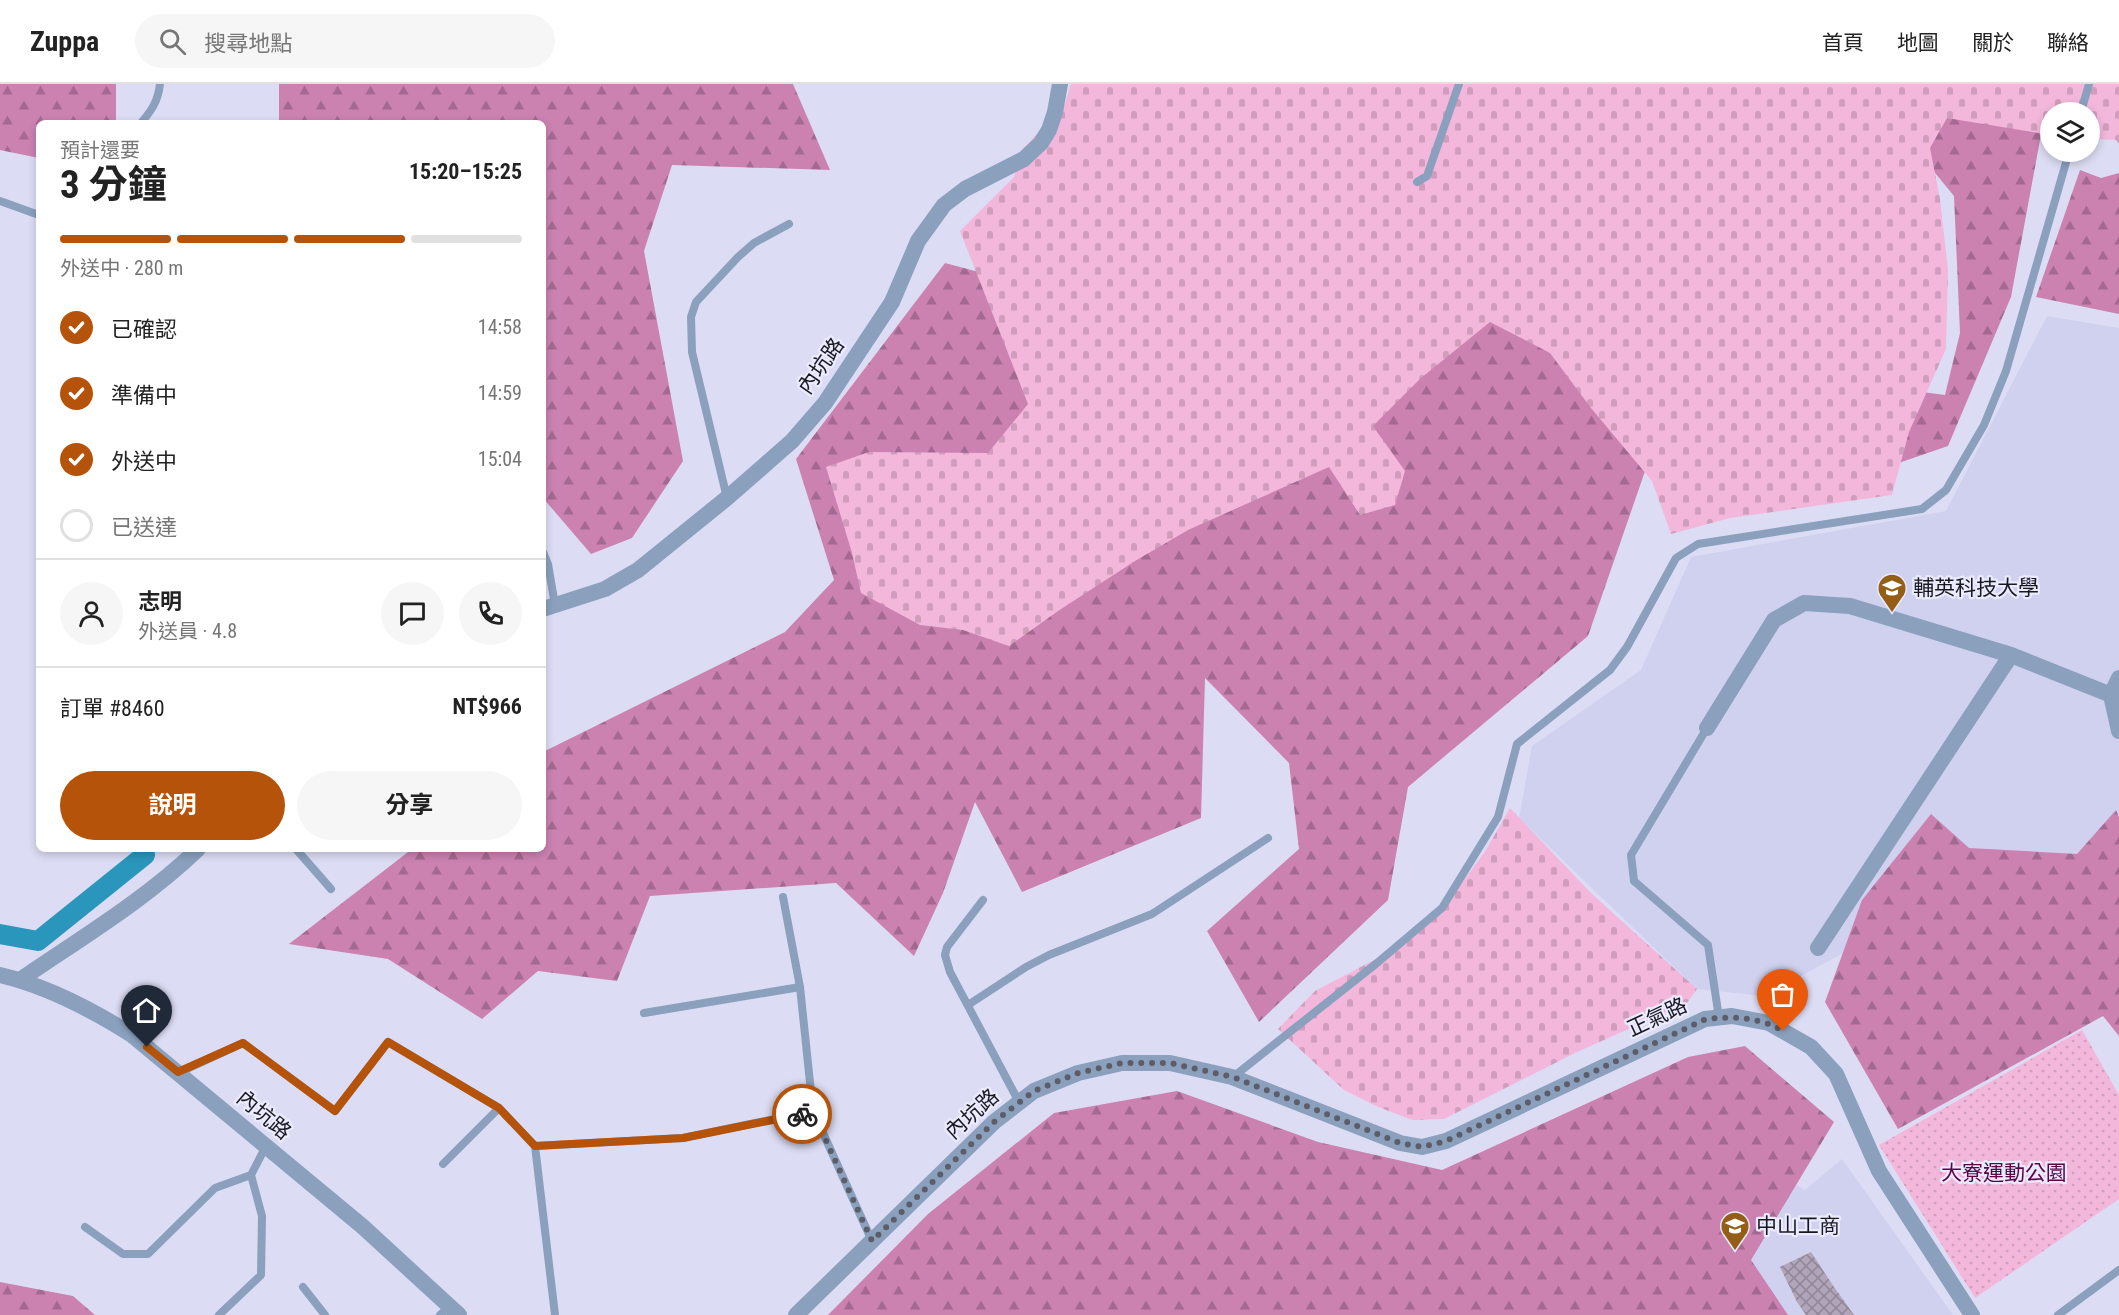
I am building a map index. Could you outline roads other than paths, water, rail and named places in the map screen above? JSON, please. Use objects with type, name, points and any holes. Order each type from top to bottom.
[{"type":"street","name":"內坑路","points":[[549,607],[605,589],[638,570],[727,498],[792,441],[825,403],[892,302],[918,241],[944,205],[965,189],[1024,159],[1041,142],[1049,130],[1055,112],[1059,84]]},
{"type":"street","points":[[1707,728],[1774,620],[1804,603],[1850,606],[2011,655],[2115,697]]},
{"type":"street","points":[[1818,948],[2011,655]]},
{"type":"street","points":[[2119,678],[2115,697],[2119,731]]},
{"type":"street","points":[[20,980],[148,892],[195,852]]},
{"type":"street","name":"內坑路","points":[[0,975],[20,980],[97,1013],[132,1035],[362,1226],[449,1312]]},
{"type":"street","name":"正氣路","points":[[1233,1077],[1400,1143],[1422,1147],[1446,1141],[1706,1019],[1732,1016],[1769,1023],[1811,1047],[1836,1074],[1879,1171],[1972,1315]]},
{"type":"street","name":"內坑路","points":[[796,1315],[994,1122],[1034,1091],[1078,1073],[1122,1063],[1170,1063],[1233,1077]]},
{"type":"lane","points":[[144,120],[159,98],[160,84]]},
{"type":"lane","points":[[1417,182],[1427,176],[1459,84]]},
{"type":"lane","points":[[2084,102],[2089,84]]},
{"type":"lane","points":[[1233,1077],[1377,963],[1442,908],[1498,817],[1517,744],[1610,670],[1627,647],[1676,558],[1698,544],[1922,509],[1946,490],[1984,425],[2006,371],[2066,162]]},
{"type":"lane","points":[[0,201],[36,214]]},
{"type":"lane","points":[[727,498],[692,352],[691,317],[696,302],[738,257],[754,243],[789,224]]},
{"type":"lane","points":[[546,559],[549,607]]},
{"type":"lane","points":[[1707,728],[1631,855],[1634,881],[1708,945],[1719,1017]]},
{"type":"lane","points":[[968,1005],[1026,967],[1049,955],[1152,914],[1268,838]]},
{"type":"lane","points":[[299,852],[331,889]]},
{"type":"lane","points":[[783,897],[800,987],[813,1112],[872,1241]]},
{"type":"lane","points":[[983,900],[946,946],[945,955],[950,972],[1019,1102]]},
{"type":"lane","points":[[644,1013],[800,987]]},
{"type":"lane","points":[[178,1072],[243,1043],[335,1111],[388,1042],[499,1108],[535,1146],[555,1315]]},
{"type":"lane","points":[[443,1164],[499,1108]]},
{"type":"lane","points":[[535,1146],[683,1138],[813,1112]]},
{"type":"lane","points":[[219,1315],[261,1275],[262,1216],[251,1175],[266,1146]]},
{"type":"lane","points":[[85,1227],[123,1254],[148,1254],[215,1188],[251,1175]]},
{"type":"lane","points":[[2058,1315],[2119,1270]]},
{"type":"lane","points":[[303,1287],[325,1315]]},
{"type":"waterway","points":[[0,934],[38,941],[145,855]]},
{"type":"place","name":"輔英科技大學","points":[[1892,614]]},
{"type":"place","name":"中山工商","points":[[1735,1252]]},
{"type":"park label","name":"大寮運動公園","points":[[2004,1173]]}]
